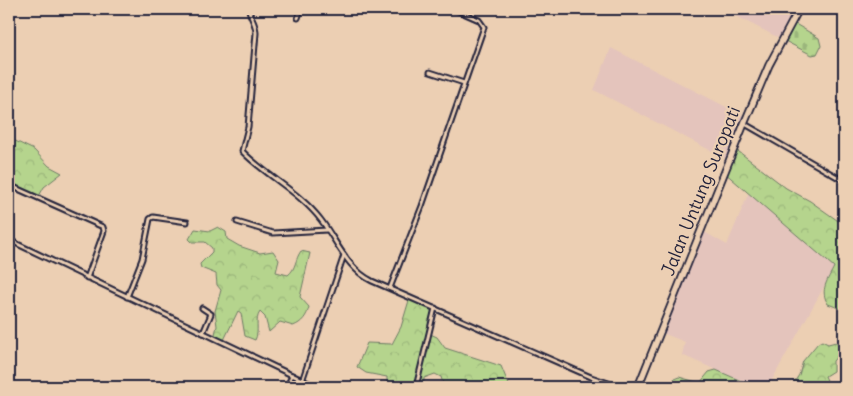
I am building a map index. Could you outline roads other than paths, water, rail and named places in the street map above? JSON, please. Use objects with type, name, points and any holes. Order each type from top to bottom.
[{"type":"main road","name":"Jalan Untung Suropati","points":[[638,387],[769,65],[799,9]]},
{"type":"street","points":[[249,9],[256,25],[256,33],[248,127],[241,149],[248,158],[302,200],[321,220],[344,255],[362,276],[591,377],[620,387]]},
{"type":"street","points":[[298,18],[301,9]]},
{"type":"street","points":[[390,289],[422,206],[484,27],[480,20],[454,9]]},
{"type":"street","points":[[430,72],[464,83]]},
{"type":"street","points":[[744,124],[844,181]]},
{"type":"street","points":[[9,185],[103,227],[104,231],[87,278]]},
{"type":"street","points":[[127,297],[142,259],[150,219],[153,217],[187,222]]},
{"type":"street","points":[[237,222],[273,233],[327,230]]},
{"type":"street","points":[[9,240],[317,387]]},
{"type":"street","points":[[302,380],[344,255]]},
{"type":"street","points":[[202,308],[210,314],[203,333]]},
{"type":"street","points":[[416,387],[435,308]]},
{"type":"street","points":[[287,387],[292,375]]}]
